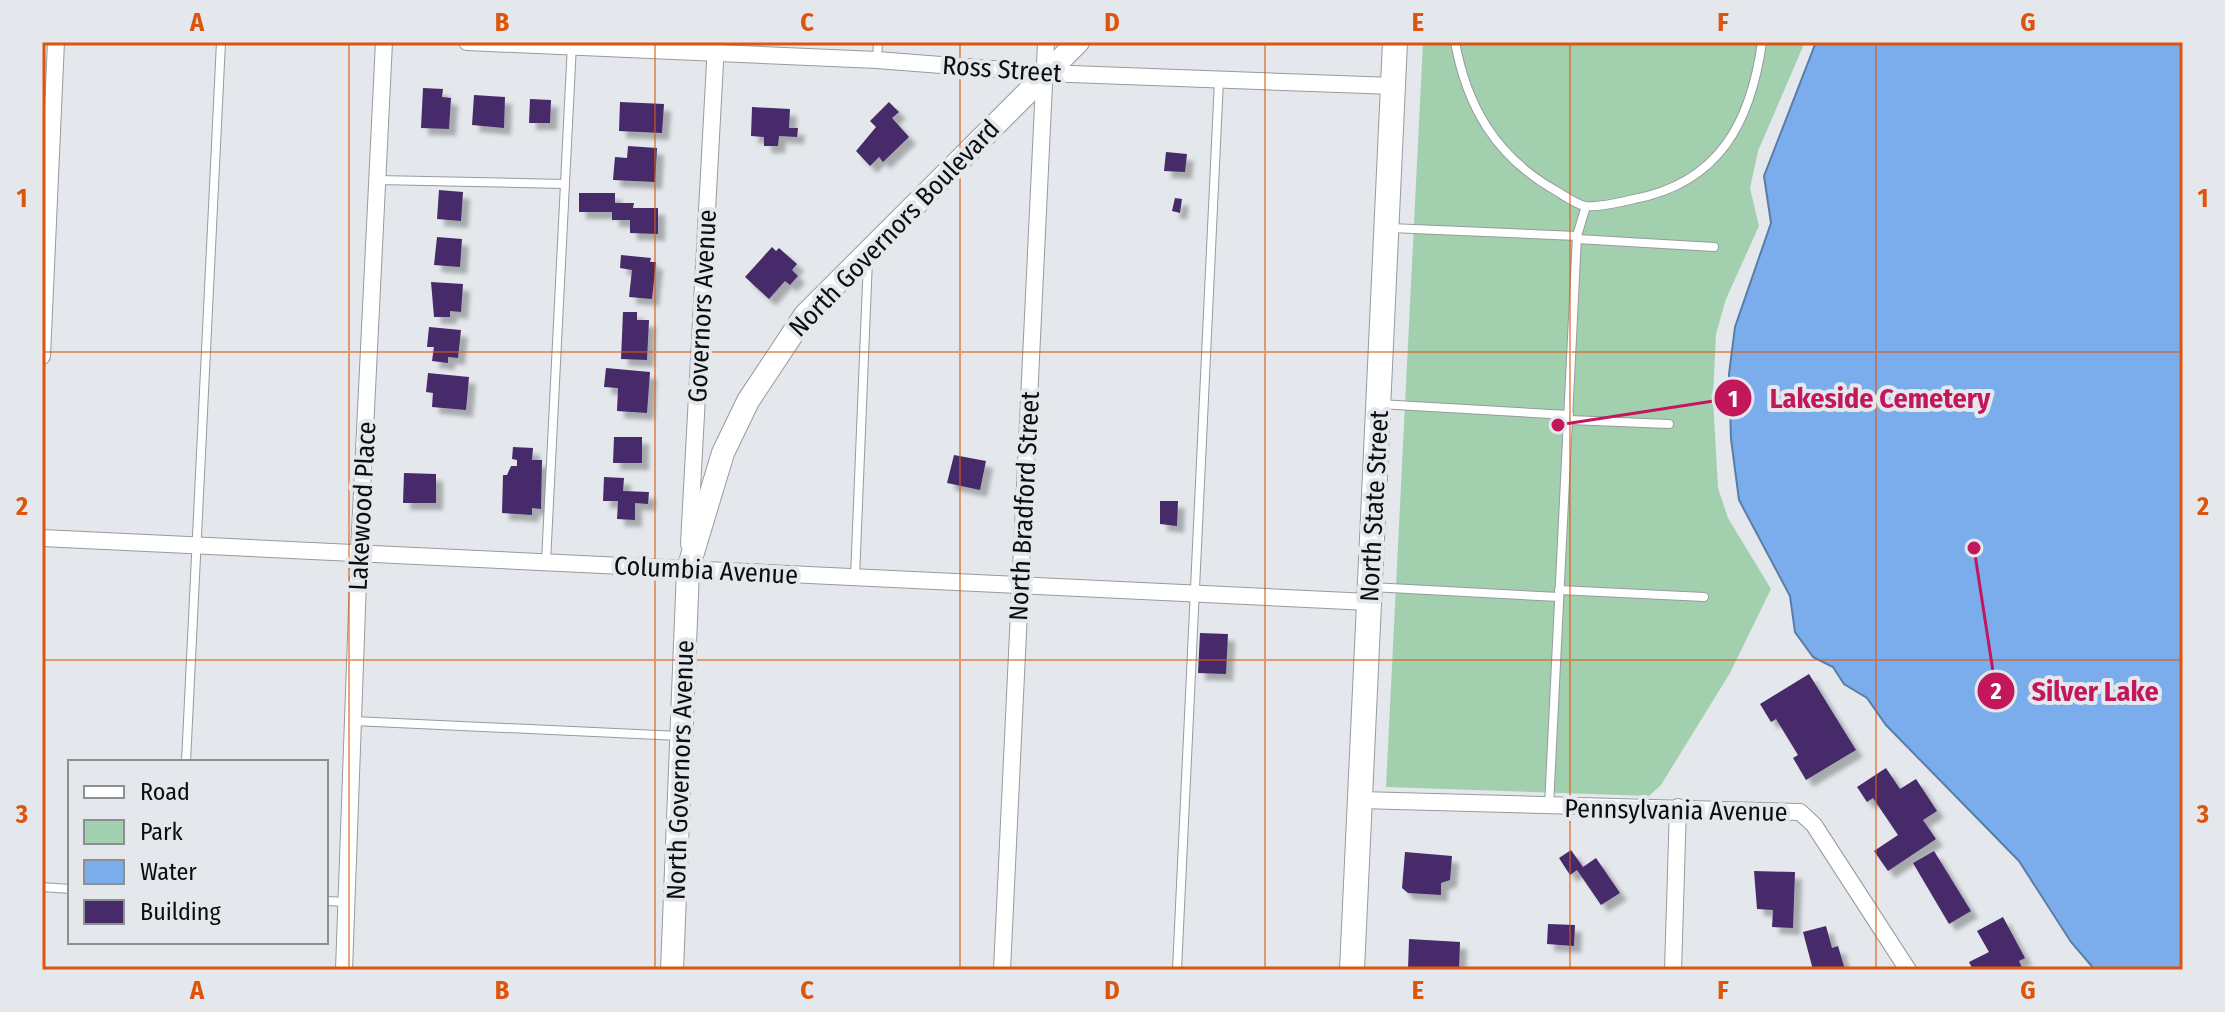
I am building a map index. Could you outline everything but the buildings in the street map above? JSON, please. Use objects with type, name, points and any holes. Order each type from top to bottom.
[{"type":"main road","name":"North Governors Boulevard","points":[[688,569],[706,500],[748,401],[805,315],[1078,42]]},
{"type":"main road","name":"North State Street","points":[[1352,970],[1395,42]]},
{"type":"main road","name":"North Governors Avenue","points":[[672,970],[688,569]]},
{"type":"street","points":[[42,356],[56,42]]},
{"type":"street","name":"Lakewood Place","points":[[344,970],[359,553],[384,42]]},
{"type":"street","name":"Ross Street","points":[[467,42],[716,48],[1044,73],[1219,77],[1393,86]]},
{"type":"street","name":"North Bradford Street","points":[[1002,970],[1046,42]]},
{"type":"street","name":"Governors Avenue","points":[[688,569],[716,48]]},
{"type":"street","name":"Columbia Avenue","points":[[42,538],[1195,594],[1370,595]]},
{"type":"street","name":"Pennsylvania Avenue","points":[[1360,800],[1549,807],[1787,809],[1808,817],[1908,970]]},
{"type":"street","points":[[1673,970],[1678,807]]},
{"type":"lane","points":[[186,760],[221,42]]},
{"type":"lane","points":[[877,60],[878,42]]},
{"type":"lane","points":[[1455,42],[1468,90],[1486,131],[1501,150],[1529,175],[1586,206],[1650,196],[1692,177],[1705,167],[1736,132],[1745,115],[1758,78],[1762,42]]},
{"type":"lane","points":[[546,562],[572,44]]},
{"type":"lane","points":[[1177,970],[1219,77]]},
{"type":"lane","points":[[377,180],[565,184]]},
{"type":"lane","points":[[1549,807],[1577,238],[1586,206]]},
{"type":"lane","points":[[1385,227],[1714,247]]},
{"type":"lane","points":[[855,578],[869,248]]},
{"type":"lane","points":[[1378,404],[1669,424]]},
{"type":"lane","points":[[1370,595],[1704,597]]},
{"type":"lane","points":[[353,721],[680,736]]},
{"type":"lane","points":[[42,887],[68,889]]},
{"type":"lane","points":[[328,901],[347,902]]},
{"type":"green space","points":[[1423,42],[1805,42],[1758,151],[1750,188],[1759,226],[1726,299],[1716,334],[1713,398],[1718,488],[1728,518],[1771,589],[1730,673],[1661,785],[1649,796],[1386,787]]},
{"type":"water","points":[[1816,42],[2183,42],[2183,970],[2095,970],[2071,942],[2019,861],[1886,725],[1867,698],[1844,684],[1833,667],[1813,657],[1795,632],[1790,596],[1739,500],[1731,439],[1729,374],[1735,327],[1771,223],[1764,176]]},
{"type":"place","name":"Lakeside Cemetery","points":[[1558,425]]},
{"type":"place","name":"Silver Lake","points":[[1974,548]]}]
